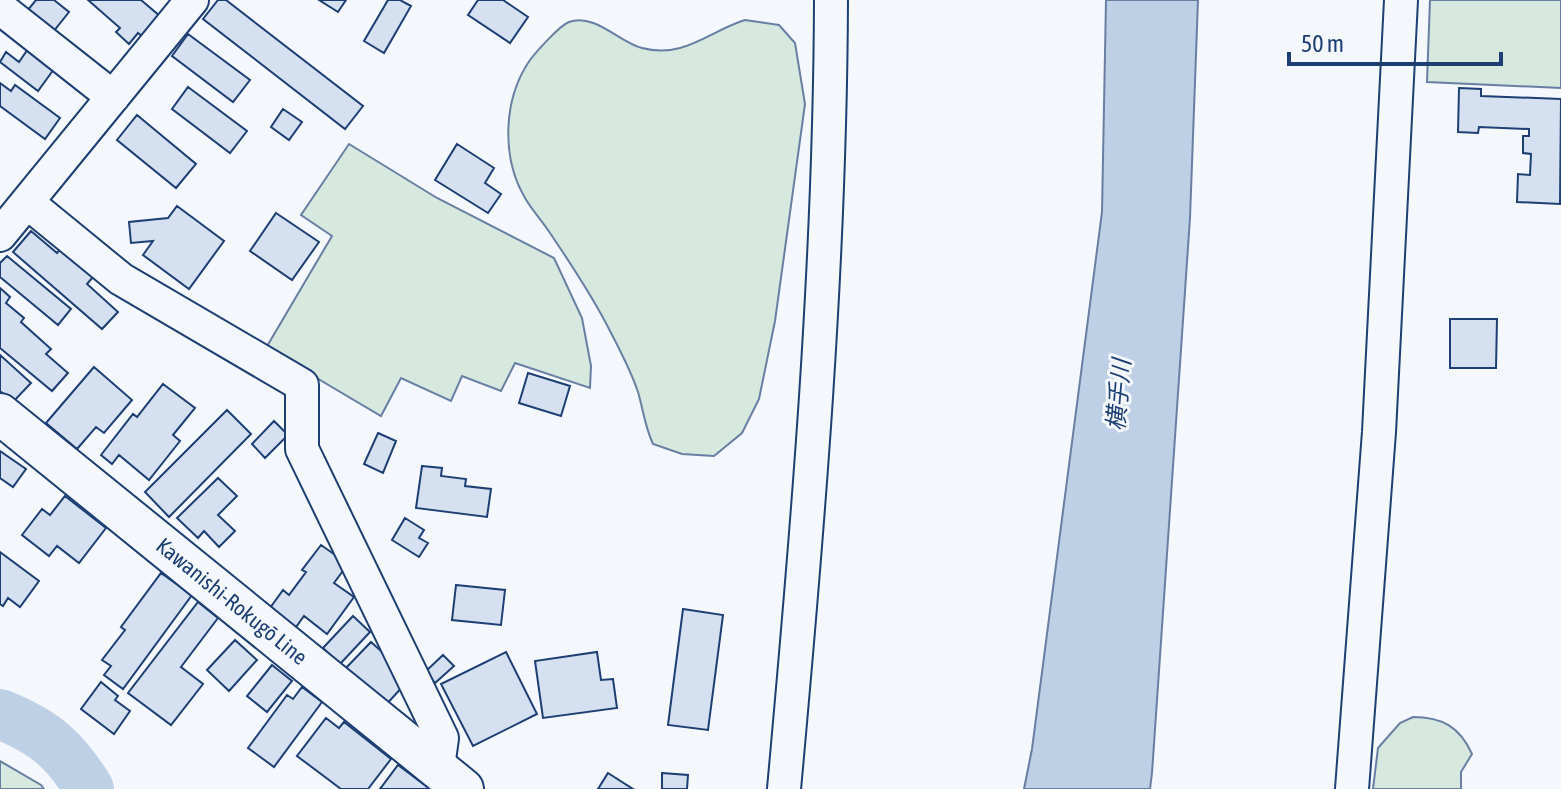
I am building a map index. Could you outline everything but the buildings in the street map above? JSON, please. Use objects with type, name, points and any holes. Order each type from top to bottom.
[{"type":"main road","name":"Kawanishi-Rokugō Line","points":[[0,414],[451,778]]},
{"type":"street","points":[[0,235],[192,0]]},
{"type":"street","points":[[784,789],[806,549],[817,381],[830,145],[831,0]]},
{"type":"street","points":[[1352,789],[1379,432],[1401,0]]},
{"type":"street","points":[[0,8],[113,97]]},
{"type":"street","points":[[28,203],[121,279],[302,385],[302,449],[442,738],[451,778]]},
{"type":"shaded area","points":[[1430,0],[1561,0],[1561,88],[1427,82]]},
{"type":"shaded area","points":[[745,20],[779,25],[795,43],[805,104],[775,321],[759,399],[742,433],[714,456],[682,454],[653,444],[635,384],[614,338],[582,281],[517,182],[509,147],[510,110],[514,92],[530,60],[554,33],[569,22],[588,21],[633,45],[671,50]]},
{"type":"shaded area","points":[[349,144],[437,198],[554,258],[582,318],[591,366],[590,388],[515,363],[501,391],[462,376],[451,401],[401,378],[381,416],[266,348],[332,236],[301,215]]},
{"type":"shaded area","points":[[1413,717],[1449,725],[1462,737],[1472,754],[1461,772],[1461,789],[1373,789],[1378,748],[1400,723]]},
{"type":"shaded area","points":[[0,761],[41,785],[44,789],[0,789]]},
{"type":"water","name":"横手川","points":[[1106,0],[1198,0],[1190,218],[1152,773],[1150,789],[1024,789],[1032,749],[1102,212]]},
{"type":"waterway","points":[[0,714],[52,743],[89,789]]}]
